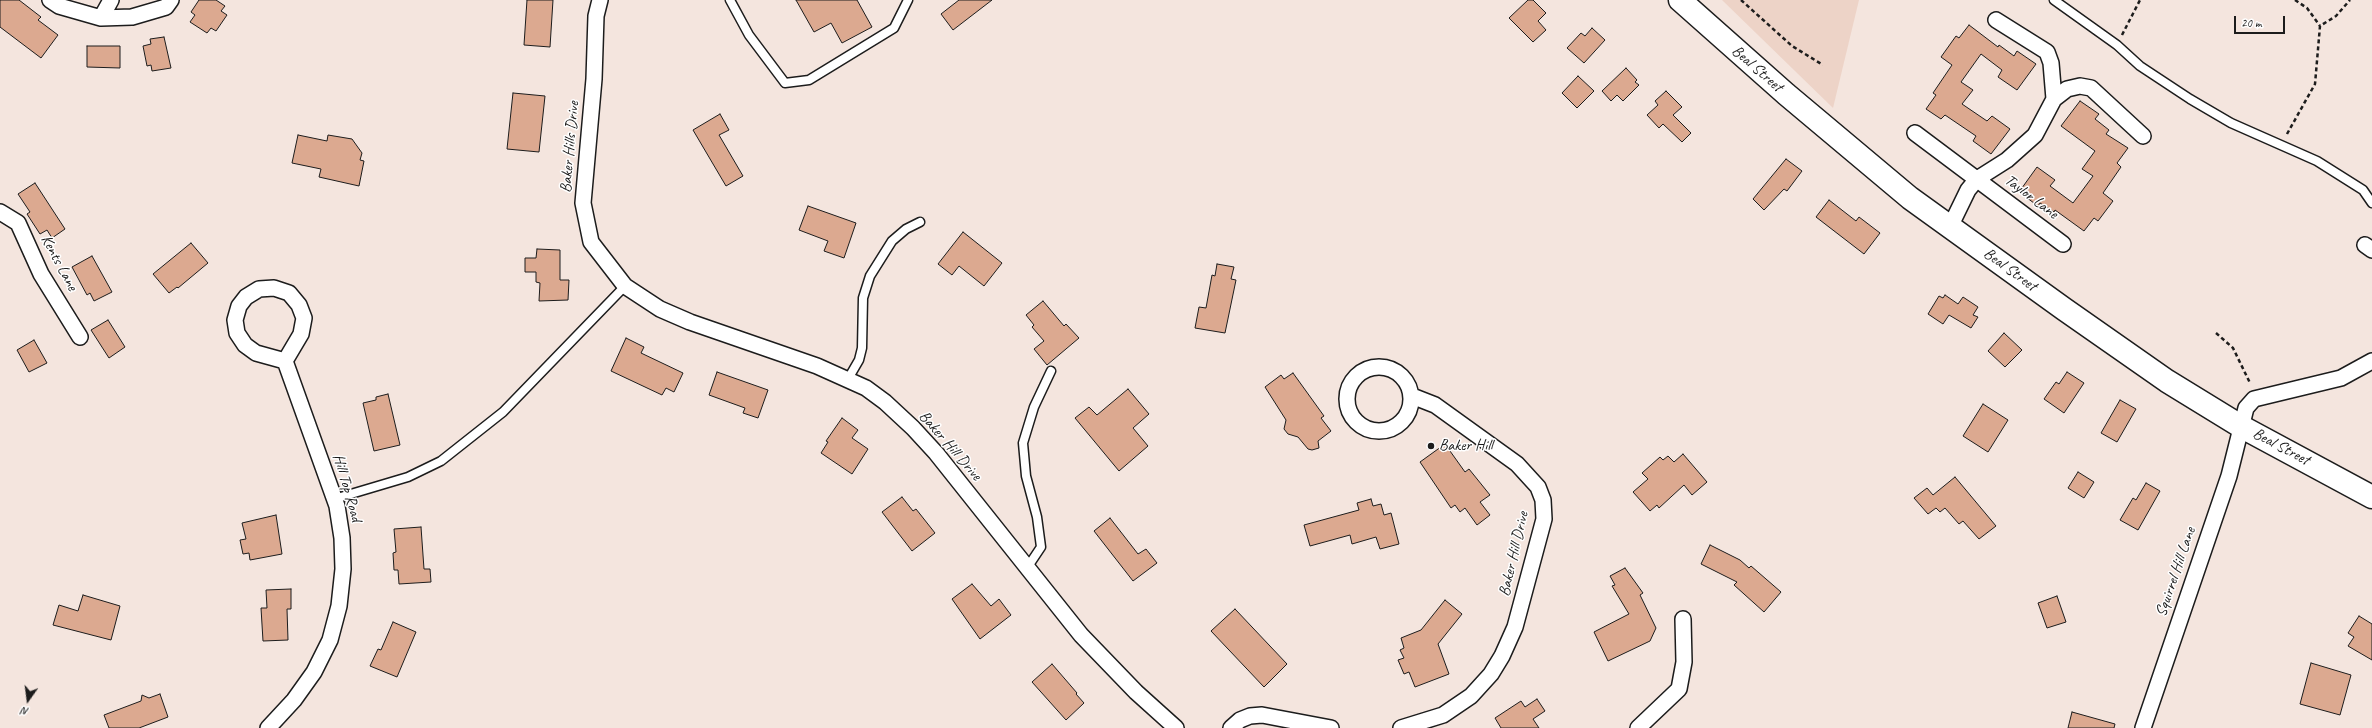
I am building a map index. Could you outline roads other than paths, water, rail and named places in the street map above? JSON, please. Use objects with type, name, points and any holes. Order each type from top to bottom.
[{"type":"street","points":[[50,0],[58,6],[101,18],[132,17],[166,8],[171,0]]},
{"type":"street","points":[[101,18],[111,0]]},
{"type":"street","name":"Baker Hills Drive","points":[[600,0],[596,16],[594,79],[583,203],[592,242],[625,286]]},
{"type":"street","name":"Beal Street","points":[[1680,0],[1804,110],[1910,198],[1950,227],[2166,381],[2242,427],[2372,497]]},
{"type":"street","points":[[1996,20],[2047,52],[2051,63],[2054,99],[2067,90],[2080,86],[2091,88],[2143,136]]},
{"type":"street","name":"Taylor Lane","points":[[1950,227],[1960,203],[1977,179],[2007,160],[2035,135],[2054,99]]},
{"type":"street","name":"Taylor Lane","points":[[1915,133],[2063,244]]},
{"type":"street","name":"Kents Lane","points":[[0,212],[18,223],[41,274],[80,337]]},
{"type":"street","name":"Baker Hill Drive","points":[[625,286],[660,309],[690,322],[817,366],[848,379],[885,402],[913,428],[1081,635],[1136,692],[1176,728]]},
{"type":"street","points":[[274,288],[289,293],[299,305],[304,318],[301,334],[285,361],[256,353],[245,345],[237,333],[235,320],[239,306],[246,297],[259,289],[274,288]]},
{"type":"street","name":"Hill Top Road","points":[[268,728],[294,700],[314,672],[330,640],[339,606],[343,569],[342,538],[334,498],[285,361]]},
{"type":"street","name":"Squirrel Hill Lane","points":[[2143,728],[2229,476],[2246,408],[2254,399],[2341,378],[2372,361]]},
{"type":"street","points":[[1372,366],[1387,367],[1399,373],[1408,384],[1412,396],[1407,416],[1396,427],[1376,432],[1361,427],[1354,421],[1348,412],[1345,399],[1351,380],[1372,366]]},
{"type":"street","name":"Baker Hill Drive","points":[[1401,728],[1443,715],[1471,696],[1491,674],[1502,656],[1515,627],[1544,519],[1543,500],[1538,487],[1517,464],[1435,405],[1412,396]]},
{"type":"street","points":[[1638,728],[1679,689],[1684,662],[1683,619]]},
{"type":"street","points":[[1231,728],[1240,720],[1250,716],[1262,714],[1331,728]]},
{"type":"lane","points":[[730,0],[750,36],[785,83],[809,80],[894,28],[908,0]]},
{"type":"lane","points":[[2054,0],[2117,45],[2140,66],[2190,99],[2231,123],[2317,161],[2362,190],[2372,203]]},
{"type":"lane","points":[[848,379],[859,360],[862,348],[863,298],[870,276],[892,241],[906,229],[920,222]]},
{"type":"lane","points":[[334,498],[408,477],[441,461],[503,412],[625,286]]},
{"type":"lane","points":[[1027,568],[1041,547],[1037,517],[1026,476],[1023,443],[1034,407],[1051,371]]},
{"type":"place","name":"Baker Hill","points":[[1431,446]]}]
